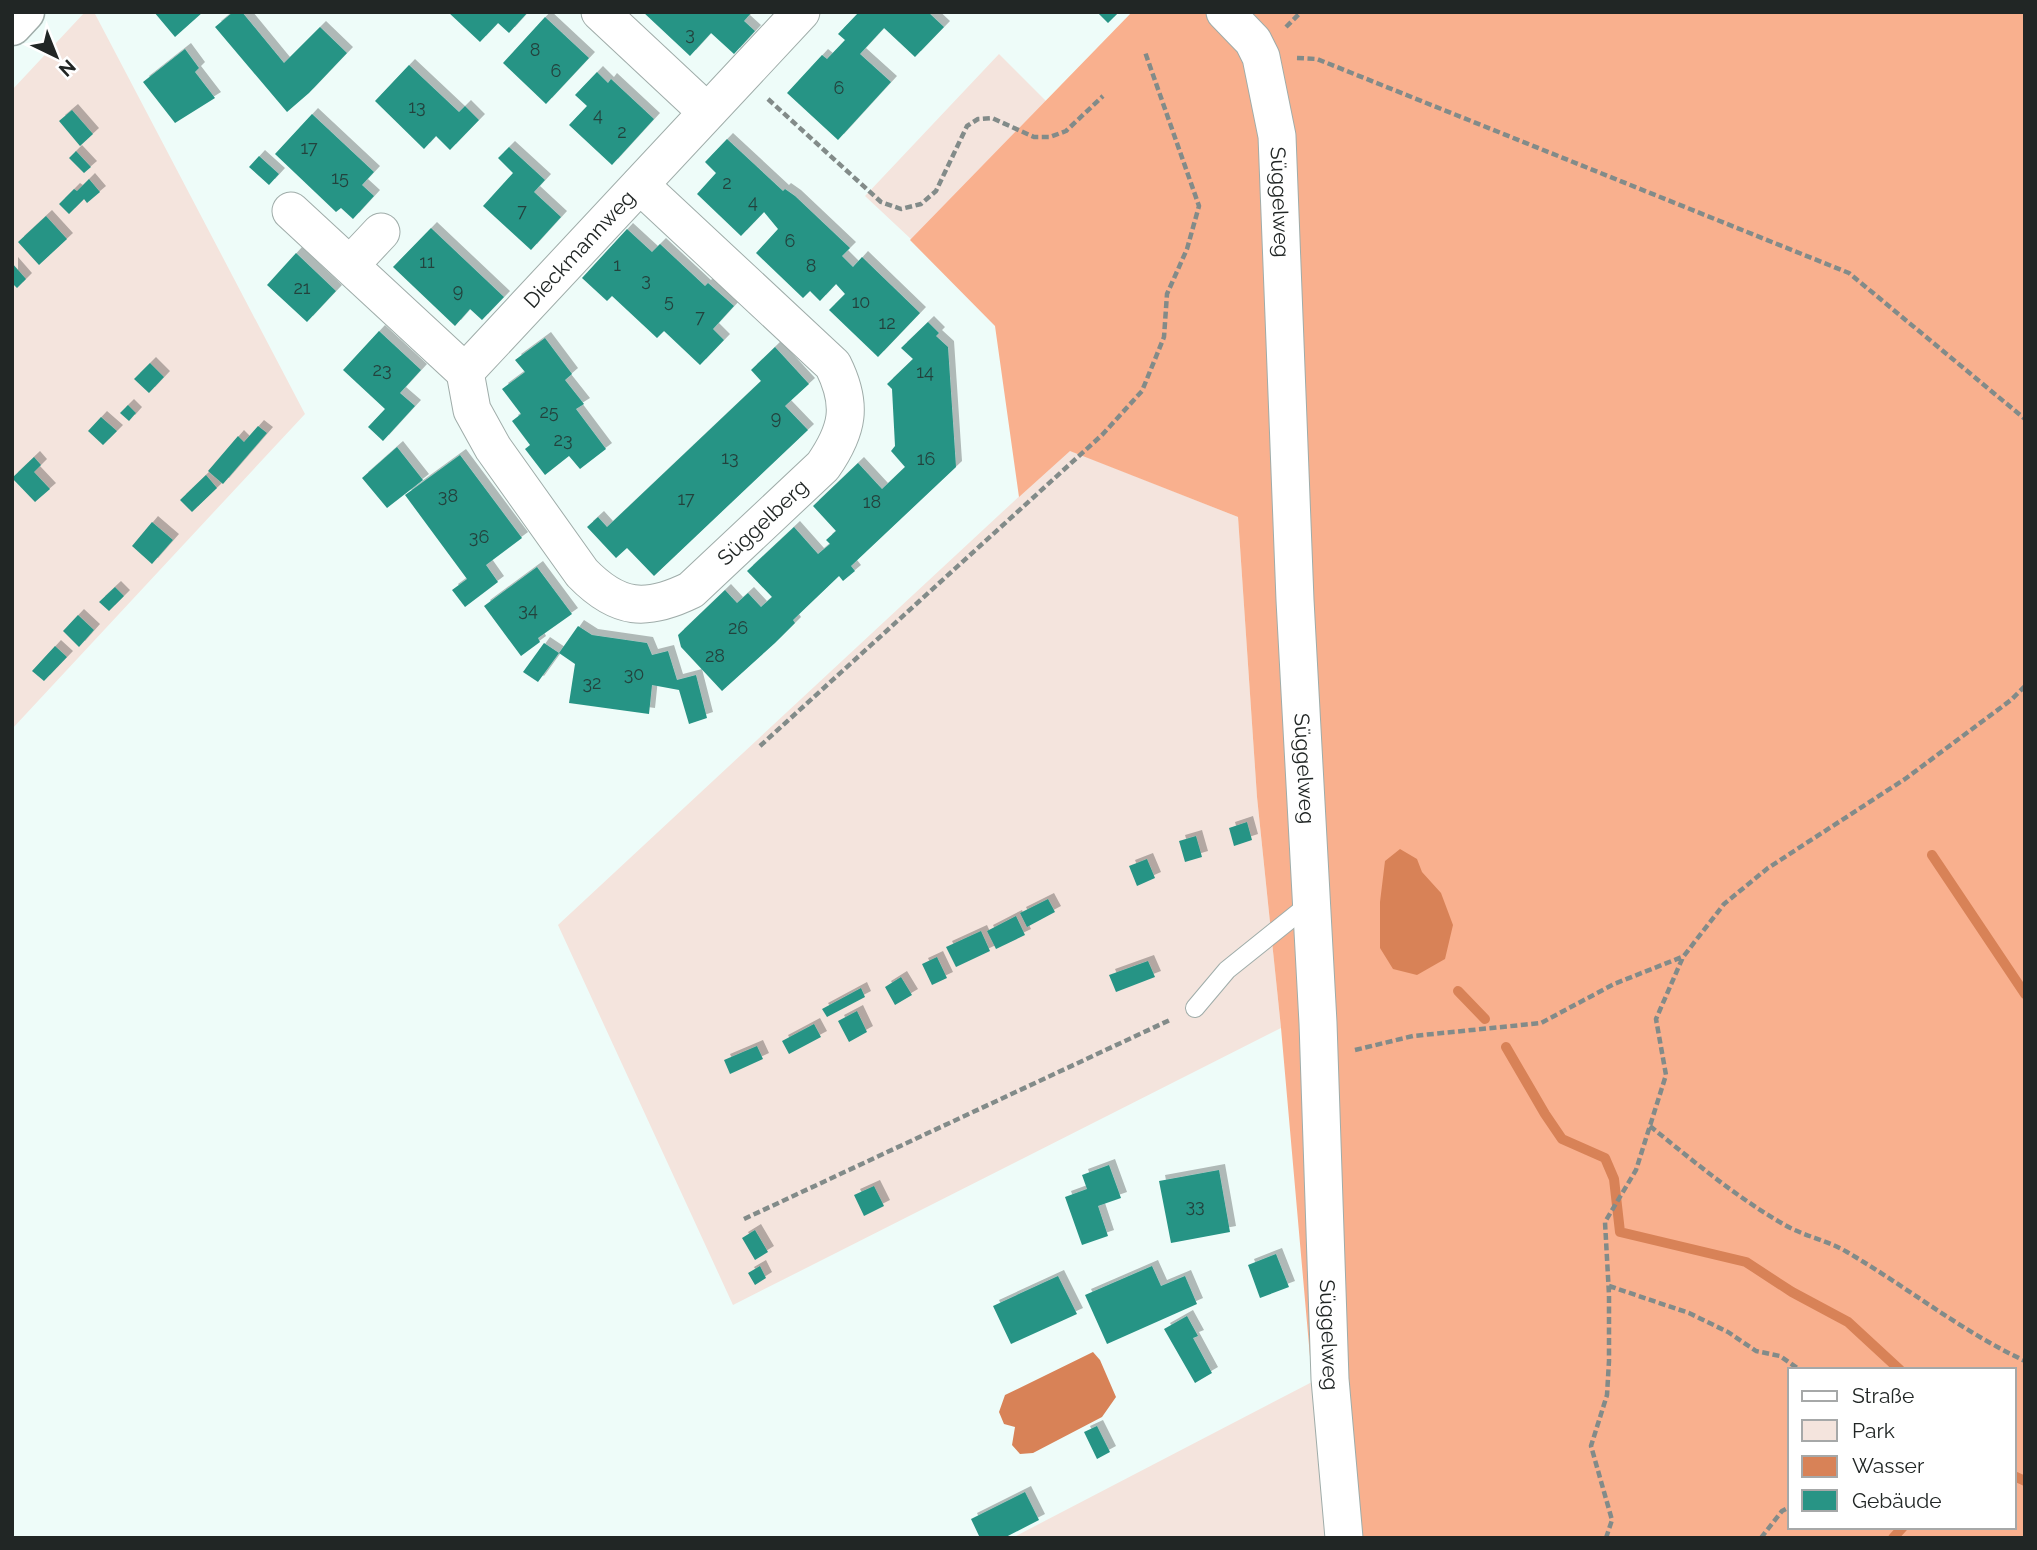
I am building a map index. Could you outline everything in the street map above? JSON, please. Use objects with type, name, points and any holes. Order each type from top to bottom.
[{"type":"main road","points":[[12,26],[25,12]]},
{"type":"street","points":[[600,12],[707,111]]},
{"type":"street","name":"Dieckmannweg","points":[[466,372],[801,12]]},
{"type":"street","name":"Süggelweg","points":[[1225,12],[1253,41],[1261,57],[1277,136],[1295,600],[1320,1060],[1330,1379],[1344,1538]]},
{"type":"street","name":"Süggelberg","points":[[466,372],[472,410],[493,448],[582,573],[600,592],[623,601],[647,606],[691,590],[823,466],[837,446],[844,425],[843,385],[832,365],[640,185]]},
{"type":"street","points":[[291,211],[466,372]]},
{"type":"street","points":[[350,265],[381,232]]},
{"type":"lane","points":[[1195,1008],[1227,970],[1312,901]]},
{"type":"path","points":[[760,746],[1102,435],[1142,391],[1164,337],[1167,294],[1187,249],[1199,205],[1145,52]]},
{"type":"path","points":[[1261,57],[1317,59],[1849,273],[2025,419]]},
{"type":"path","points":[[742,75],[881,202],[901,209],[921,204],[936,191],[967,126],[978,119],[992,118],[1034,137],[1050,137],[1066,131],[1103,96]]},
{"type":"path","points":[[1606,1538],[1612,1520],[1591,1446],[1606,1395],[1609,1361],[1609,1286],[1605,1222],[1636,1170],[1666,1075],[1656,1019],[1683,957],[1724,905],[1768,868],[1905,779],[2011,700],[2025,686]]},
{"type":"path","points":[[1320,1060],[1333,1054],[1413,1036],[1541,1023],[1615,984],[1683,957]]},
{"type":"path","points":[[744,1219],[1195,1008]]},
{"type":"path","points":[[1650,1126],[1715,1180],[1786,1226],[1845,1251],[1919,1300],[2001,1350],[2025,1361]]},
{"type":"path","points":[[1609,1286],[1689,1313],[1728,1332],[1756,1351],[1780,1356],[1797,1368]]},
{"type":"path","points":[[1761,1538],[1782,1511],[1788,1508]]},
{"type":"green space","points":[[85,12],[94,12],[305,414],[12,729],[12,90]]},
{"type":"green space","points":[[999,54],[1083,138],[912,240],[865,196]]},
{"type":"green space","points":[[1069,450],[1238,517],[1257,797],[1281,1028],[733,1305],[558,925]]},
{"type":"green space","points":[[1312,1382],[1326,1538],[1012,1538]]},
{"type":"shaded area","points":[[1132,12],[2025,12],[2025,1538],[1326,1538],[1281,1028],[1257,797],[1238,517],[1070,451],[1019,497],[995,326],[910,240]]},
{"type":"water","points":[[1400,849],[1417,859],[1422,872],[1441,893],[1453,925],[1445,959],[1417,975],[1393,969],[1380,948],[1380,902],[1385,861]]},
{"type":"water","points":[[1093,1352],[1100,1360],[1116,1397],[1102,1417],[1033,1453],[1020,1454],[1012,1445],[1015,1427],[1004,1424],[999,1412],[1005,1395]]},
{"type":"building","points":[[154,12],[203,12],[175,37]]},
{"type":"building","points":[[233,12],[242,12],[284,63],[320,27],[347,53],[287,112],[215,27]]},
{"type":"building","points":[[448,12],[528,12],[509,33],[498,23],[480,42]]},
{"type":"building","points":[[643,12],[752,12],[744,21],[755,31],[734,54],[711,33],[690,56]]},
{"type":"building","points":[[859,12],[928,12],[944,27],[915,57],[884,28],[860,54],[891,82],[838,140],[787,93],[822,55],[827,59],[845,40],[838,34]]},
{"type":"building","points":[[1097,12],[1119,12],[1108,23]]},
{"type":"building","points":[[545,17],[589,58],[546,104],[503,63]]},
{"type":"building","points":[[185,49],[199,68],[195,72],[215,98],[175,123],[143,82]]},
{"type":"building","points":[[409,65],[459,112],[465,106],[479,120],[450,150],[436,136],[424,149],[375,101]]},
{"type":"building","points":[[597,72],[608,83],[611,79],[654,119],[612,165],[569,125],[587,106],[575,95]]},
{"type":"building","points":[[72,110],[93,134],[80,146],[59,121]]},
{"type":"building","points":[[312,114],[374,172],[362,185],[374,196],[353,219],[341,208],[336,212],[275,154]]},
{"type":"building","points":[[727,139],[783,191],[785,189],[795,196],[850,248],[842,256],[853,267],[862,257],[920,313],[878,357],[829,310],[845,294],[836,284],[820,301],[810,291],[803,298],[756,253],[778,229],[764,212],[741,236],[697,194],[716,173],[705,162]]},
{"type":"building","points":[[509,147],[545,180],[534,192],[561,217],[531,250],[483,206],[513,173],[498,158]]},
{"type":"building","points":[[76,151],[91,167],[84,173],[69,158]]},
{"type":"building","points":[[259,156],[279,174],[269,185],[249,167]]},
{"type":"building","points":[[89,179],[100,192],[87,203],[84,199],[69,214],[59,204]]},
{"type":"building","points":[[46,216],[67,239],[39,265],[18,242]]},
{"type":"building","points":[[431,228],[504,297],[482,320],[470,309],[455,326],[393,267]]},
{"type":"building","points":[[627,229],[652,252],[660,244],[705,286],[708,283],[734,306],[713,329],[724,340],[700,365],[664,331],[657,338],[612,296],[607,301],[582,278]]},
{"type":"building","points":[[296,253],[336,291],[307,322],[267,285]]},
{"type":"building","points":[[12,263],[26,279],[17,288],[12,283]]},
{"type":"building","points":[[928,322],[939,333],[936,336],[948,347],[956,467],[851,566],[855,571],[843,581],[839,576],[793,620],[795,623],[775,643],[722,691],[681,647],[678,635],[725,590],[737,603],[748,593],[761,607],[772,597],[747,571],[794,527],[818,554],[830,544],[826,540],[836,531],[813,506],[858,463],[882,489],[905,467],[891,451],[895,446],[892,389],[887,384],[913,359],[901,348]]},
{"type":"building","points":[[379,331],[421,370],[400,393],[415,406],[383,441],[368,427],[385,409],[343,370]]},
{"type":"building","points":[[545,338],[572,374],[565,380],[584,404],[576,409],[606,449],[580,469],[569,456],[545,475],[525,449],[530,445],[512,421],[521,414],[502,389],[525,372],[515,360]]},
{"type":"building","points":[[775,347],[809,384],[785,406],[808,430],[654,576],[627,548],[616,558],[587,527],[598,517],[607,527],[761,381],[751,370]]},
{"type":"building","points":[[150,363],[164,377],[149,393],[134,379]]},
{"type":"building","points":[[128,405],[136,413],[129,421],[120,413]]},
{"type":"building","points":[[101,417],[117,431],[103,445],[88,431]]},
{"type":"building","points":[[258,426],[267,433],[223,484],[208,471],[238,436],[244,442]]},
{"type":"building","points":[[397,447],[423,480],[387,508],[362,478]]},
{"type":"building","points":[[460,455],[522,538],[486,565],[498,582],[465,607],[452,590],[467,579],[405,495]]},
{"type":"building","points":[[34,457],[41,465],[34,472],[50,489],[35,502],[12,478]]},
{"type":"building","points":[[206,475],[217,488],[192,512],[180,500]]},
{"type":"building","points":[[152,522],[173,540],[152,564],[132,546]]},
{"type":"building","points":[[537,567],[572,614],[538,638],[540,642],[521,656],[484,606]]},
{"type":"building","points":[[115,587],[124,596],[109,611],[99,602]]},
{"type":"building","points":[[78,615],[94,630],[79,647],[63,631]]},
{"type":"building","points":[[578,626],[592,635],[647,643],[652,655],[668,651],[677,680],[696,675],[707,718],[689,724],[679,690],[652,685],[649,714],[569,703],[575,664],[559,653]]},
{"type":"building","points":[[544,643],[559,653],[538,682],[523,672]]},
{"type":"building","points":[[55,646],[67,657],[44,681],[32,671]]},
{"type":"building","points":[[1247,822],[1252,840],[1234,846],[1229,828]]},
{"type":"building","points":[[1196,836],[1202,857],[1185,862],[1179,841]]},
{"type":"building","points":[[1147,859],[1155,878],[1137,886],[1129,866]]},
{"type":"building","points":[[1048,899],[1055,912],[1027,927],[1020,913]]},
{"type":"building","points":[[1016,916],[1025,935],[996,949],[987,931]]},
{"type":"building","points":[[981,931],[990,951],[956,967],[946,947]]},
{"type":"building","points":[[937,957],[947,978],[932,985],[922,964]]},
{"type":"building","points":[[1148,961],[1155,977],[1116,992],[1109,975]]},
{"type":"building","points":[[901,977],[912,995],[895,1005],[885,987]]},
{"type":"building","points":[[861,988],[865,997],[827,1017],[822,1009]]},
{"type":"building","points":[[857,1011],[867,1032],[849,1042],[838,1021]]},
{"type":"building","points":[[814,1024],[821,1037],[789,1054],[782,1041]]},
{"type":"building","points":[[757,1046],[763,1059],[730,1074],[724,1060]]},
{"type":"building","points":[[1109,1165],[1121,1198],[1098,1206],[1108,1236],[1082,1245],[1065,1197],[1087,1189],[1082,1175]]},
{"type":"building","points":[[1219,1170],[1230,1232],[1171,1243],[1159,1181]]},
{"type":"building","points":[[874,1186],[884,1206],[864,1216],[854,1195]]},
{"type":"building","points":[[755,1230],[768,1252],[755,1260],[742,1238]]},
{"type":"building","points":[[1276,1254],[1289,1287],[1260,1298],[1248,1265]]},
{"type":"building","points":[[760,1266],[766,1278],[755,1285],[748,1273]]},
{"type":"building","points":[[1152,1266],[1161,1286],[1185,1276],[1197,1304],[1107,1344],[1085,1295]]},
{"type":"building","points":[[1058,1276],[1077,1314],[1011,1344],[993,1306]]},
{"type":"building","points":[[1187,1316],[1198,1336],[1193,1338],[1212,1373],[1195,1383],[1164,1329]]},
{"type":"building","points":[[1097,1426],[1110,1452],[1097,1459],[1084,1432]]},
{"type":"building","points":[[1025,1492],[1039,1520],[1004,1538],[980,1538],[971,1519]]},
{"type":"waterway","points":[[1932,855],[2025,994]]},
{"type":"waterway","points":[[1458,991],[1485,1019]]},
{"type":"waterway","points":[[1506,1047],[1562,1139],[1605,1158],[1614,1179],[1620,1232],[1746,1262],[1792,1292],[1848,1322],[1898,1368]]},
{"type":"waterway","points":[[2016,1477],[2025,1481]]},
{"type":"waterway","points":[[1893,1538],[1901,1529]]}]
